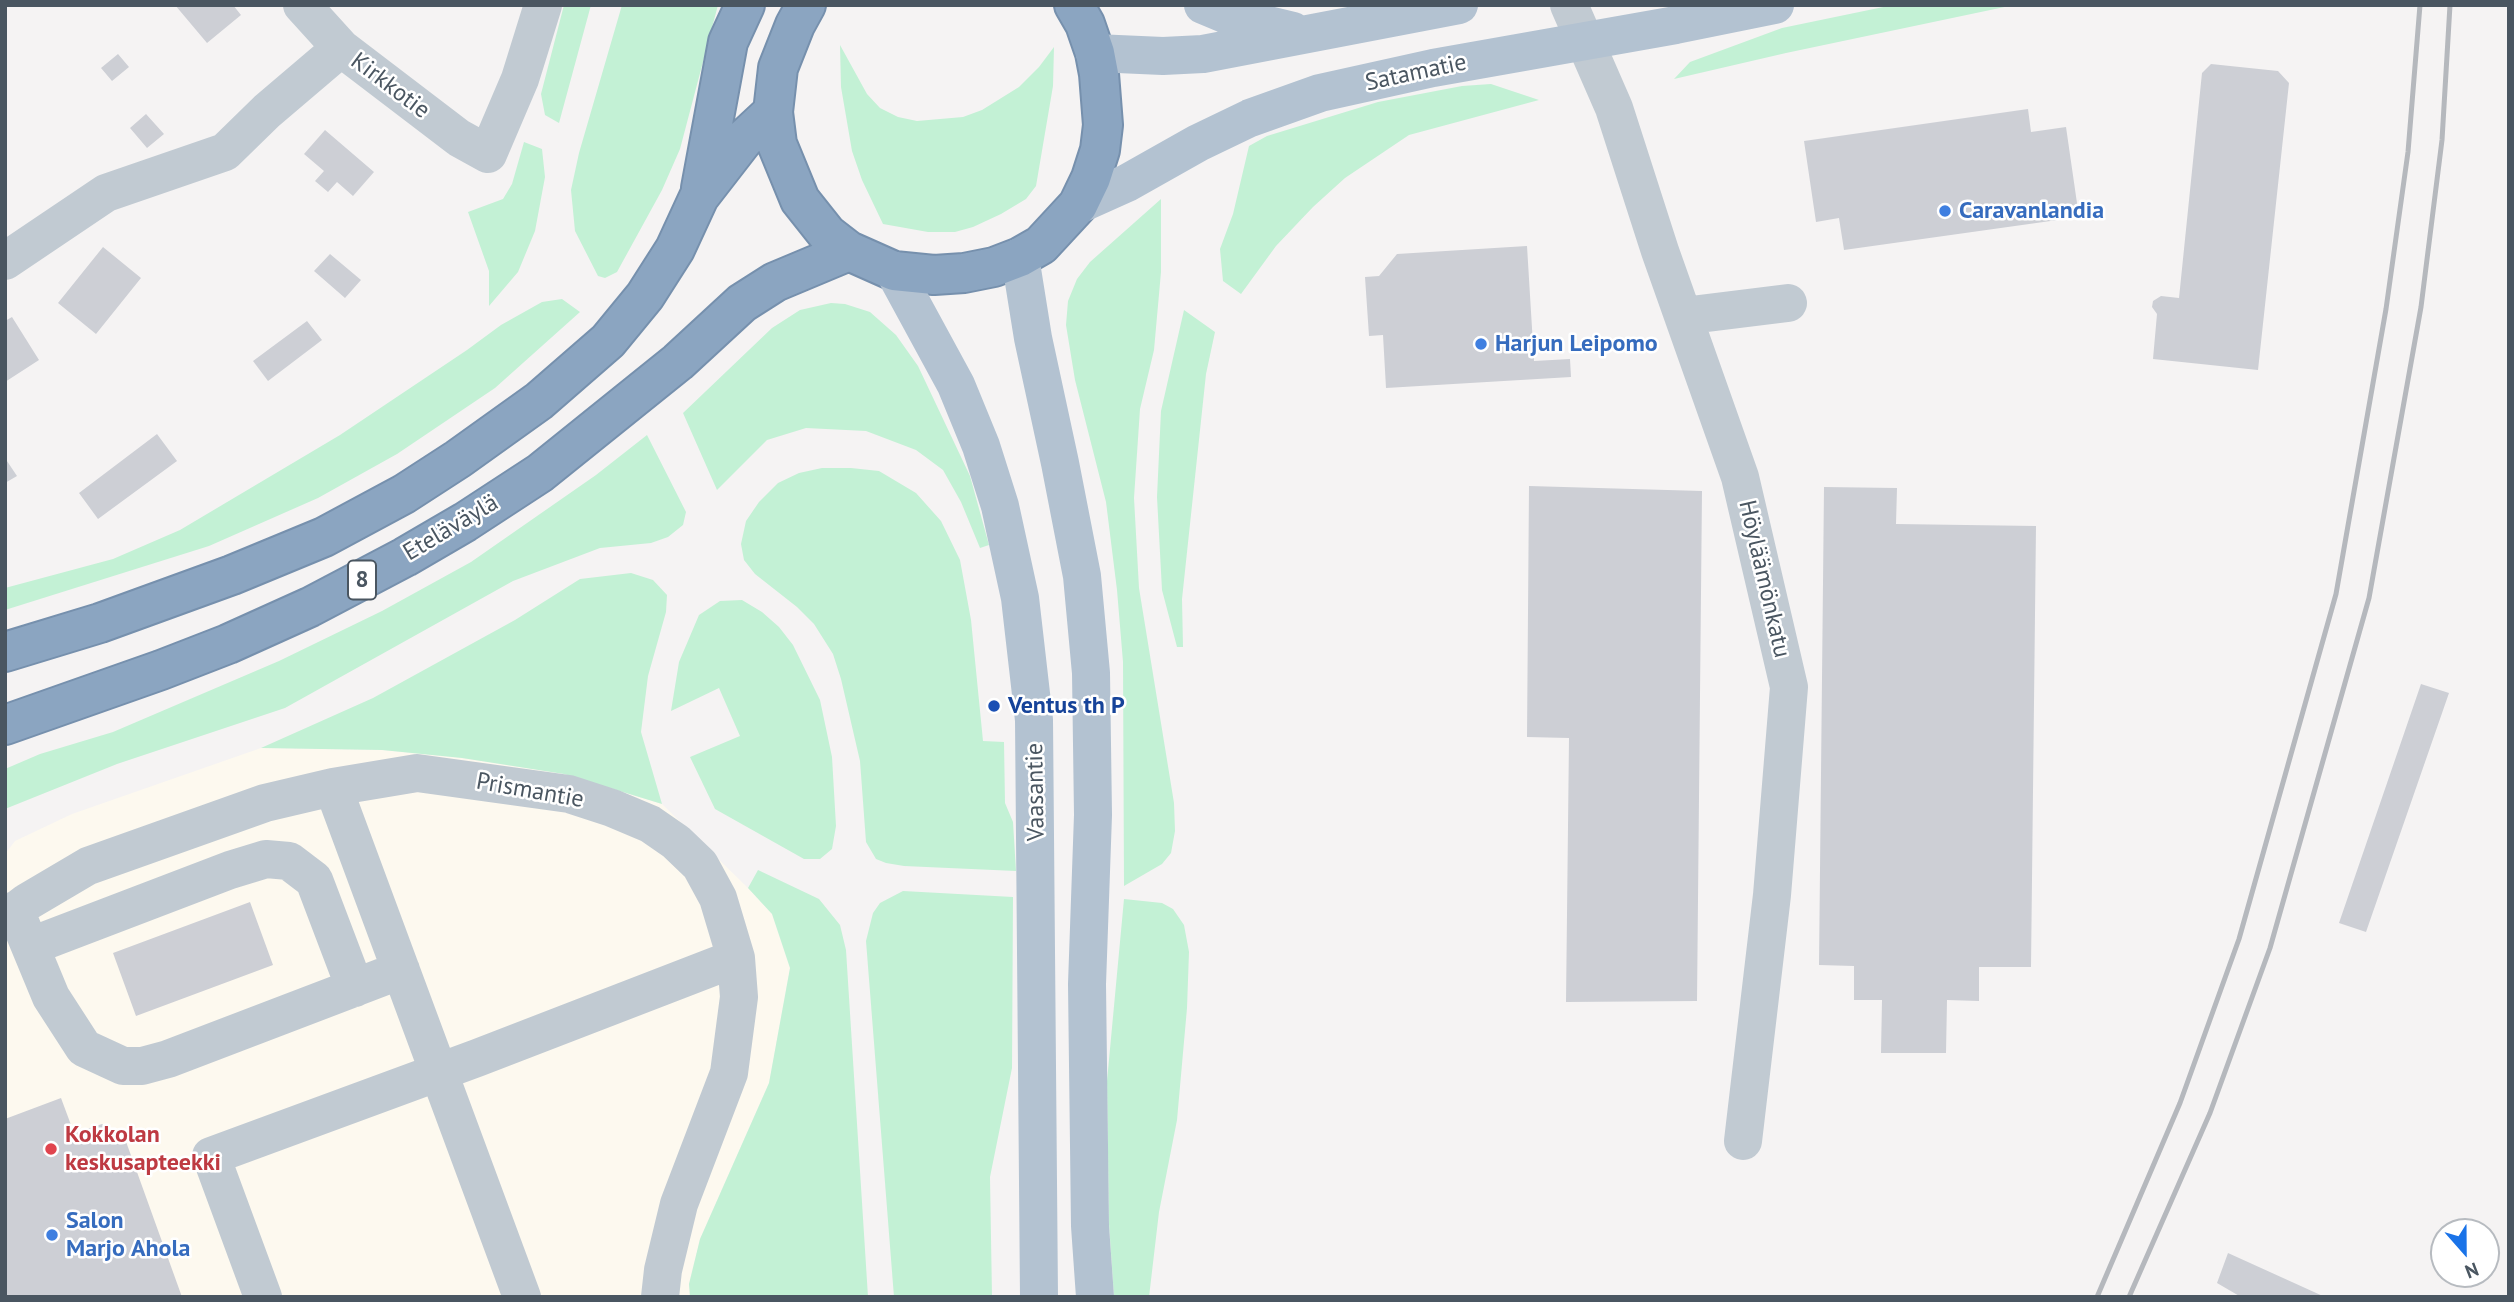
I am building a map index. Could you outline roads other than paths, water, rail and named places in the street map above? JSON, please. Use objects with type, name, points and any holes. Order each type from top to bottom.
[{"type":"highway","points":[[699,197],[728,42],[745,5]]},
{"type":"highway","points":[[806,5],[778,68],[773,112],[777,144],[800,200],[827,234],[849,251],[894,271],[934,275],[994,267],[1020,257],[1041,245],[1078,205],[1100,150],[1103,125],[1095,53],[1085,24],[1074,5]]},
{"type":"highway","points":[[699,197],[744,139],[773,112]]},
{"type":"highway","name":"8","points":[[5,652],[100,622],[232,575],[324,537],[404,494],[539,401],[608,341],[645,296],[675,249],[699,197]]},
{"type":"highway","name":"Eteläväylä","points":[[5,725],[228,644],[310,607],[405,557],[540,473],[678,362],[742,303],[775,282],[849,251]]},
{"type":"main road","points":[[1203,5],[1227,15],[1305,34]]},
{"type":"main road","points":[[1095,53],[1163,56],[1203,54],[1459,5]]},
{"type":"main road","name":"Satamatie","points":[[1078,205],[1127,183],[1198,143],[1250,118],[1320,93],[1433,68],[1775,5]]},
{"type":"main road","points":[[1020,257],[1032,338],[1082,576],[1091,673],[1093,815],[1087,984],[1090,1226],[1095,1297]]},
{"type":"main road","name":"Vaasantie","points":[[894,271],[956,385],[981,446],[1000,506],[1020,598],[1034,720],[1039,1297]]},
{"type":"street","name":"Kirkkotie","points":[[302,5],[341,48],[459,138],[488,154],[520,79],[543,5]]},
{"type":"street","name":"Höyläämönkatu","points":[[1569,5],[1614,108],[1740,477],[1789,687],[1772,895],[1743,1141]]},
{"type":"street","points":[[5,261],[106,193],[225,152],[267,111],[341,48]]},
{"type":"street","points":[[1683,316],[1788,303]]},
{"type":"street","name":"Prismantie","points":[[17,925],[88,866],[265,803],[333,787],[417,773],[569,794],[650,824],[676,842],[700,866],[718,898],[736,958],[739,997],[729,1073],[679,1204],[663,1270],[660,1297]]},
{"type":"street","points":[[333,787],[522,1297]]},
{"type":"street","points":[[355,988],[314,880],[289,861],[266,859],[17,925],[51,997],[84,1048],[122,1066],[142,1066],[168,1059],[355,988],[401,970]]},
{"type":"street","points":[[263,1297],[211,1156],[736,958]]},
{"type":"railway","points":[[2097,1297],[2180,1103],[2239,939],[2336,594],[2386,309],[2408,152],[2420,5]]},
{"type":"railway","points":[[2129,1297],[2210,1113],[2270,948],[2369,598],[2421,307],[2442,140],[2450,5]]},
{"type":"place","name":"Caravanlandia","points":[[1945,211]]},
{"type":"place","name":"Harjun Leipomo","points":[[1481,344]]},
{"type":"place","name":"Ventus th P","points":[[994,706]]},
{"type":"place","name":"Kokkolan keskusapteekki","points":[[51,1149]]},
{"type":"place","name":"Salon Marjo Ahola","points":[[52,1235]]}]
